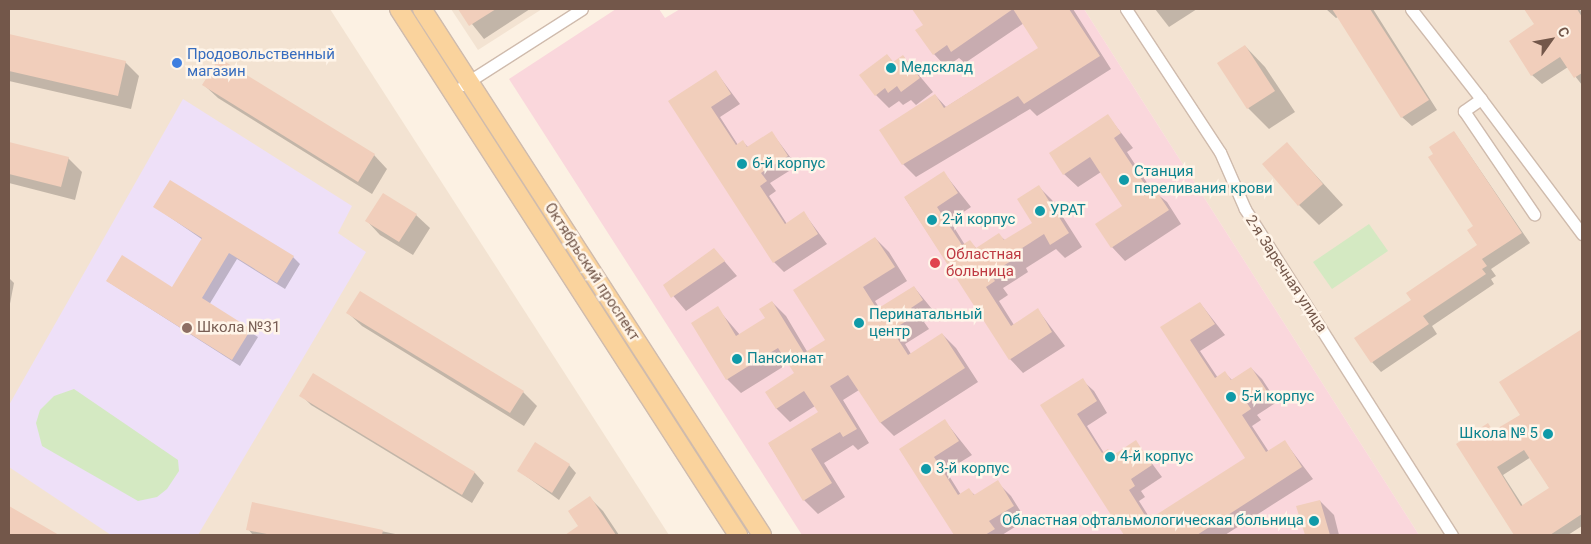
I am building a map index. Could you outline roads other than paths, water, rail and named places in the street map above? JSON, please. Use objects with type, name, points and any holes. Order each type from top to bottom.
[{"type":"main road","name":"Октябрьский проспект","points":[[399,9],[738,535]]},
{"type":"main road","name":"Октябрьский проспект","points":[[422,9],[762,535]]},
{"type":"street","points":[[452,92],[582,9]]},
{"type":"street","name":"2-я Заречная улица","points":[[1126,9],[1220,152],[1245,209],[1452,535]]},
{"type":"street","points":[[1411,9],[1582,234]]},
{"type":"street","points":[[1481,99],[1464,112],[1534,214]]},
{"type":"place","name":"Продовольственный магазин","points":[[177,63]]},
{"type":"place","name":"Медсклад","points":[[891,68]]},
{"type":"place","name":"6-й корпус","points":[[742,164]]},
{"type":"place","name":"Станция переливания крови","points":[[1124,180]]},
{"type":"place","name":"УРАТ","points":[[1040,211]]},
{"type":"place","name":"2-й корпус","points":[[932,220]]},
{"type":"place","name":"Областная больница","points":[[935,263]]},
{"type":"place","name":"Перинатальный центр","points":[[859,323]]},
{"type":"place","name":"Школа №31","points":[[187,328]]},
{"type":"place","name":"Пансионат","points":[[737,359]]},
{"type":"place","name":"5-й корпус","points":[[1231,397]]},
{"type":"place","name":"Школа № 5","points":[[1548,434]]},
{"type":"place","name":"4-й корпус","points":[[1110,457]]},
{"type":"place","name":"3-й корпус","points":[[926,469]]},
{"type":"place","name":"Областная офтальмологическая больница","points":[[1314,521]]}]
